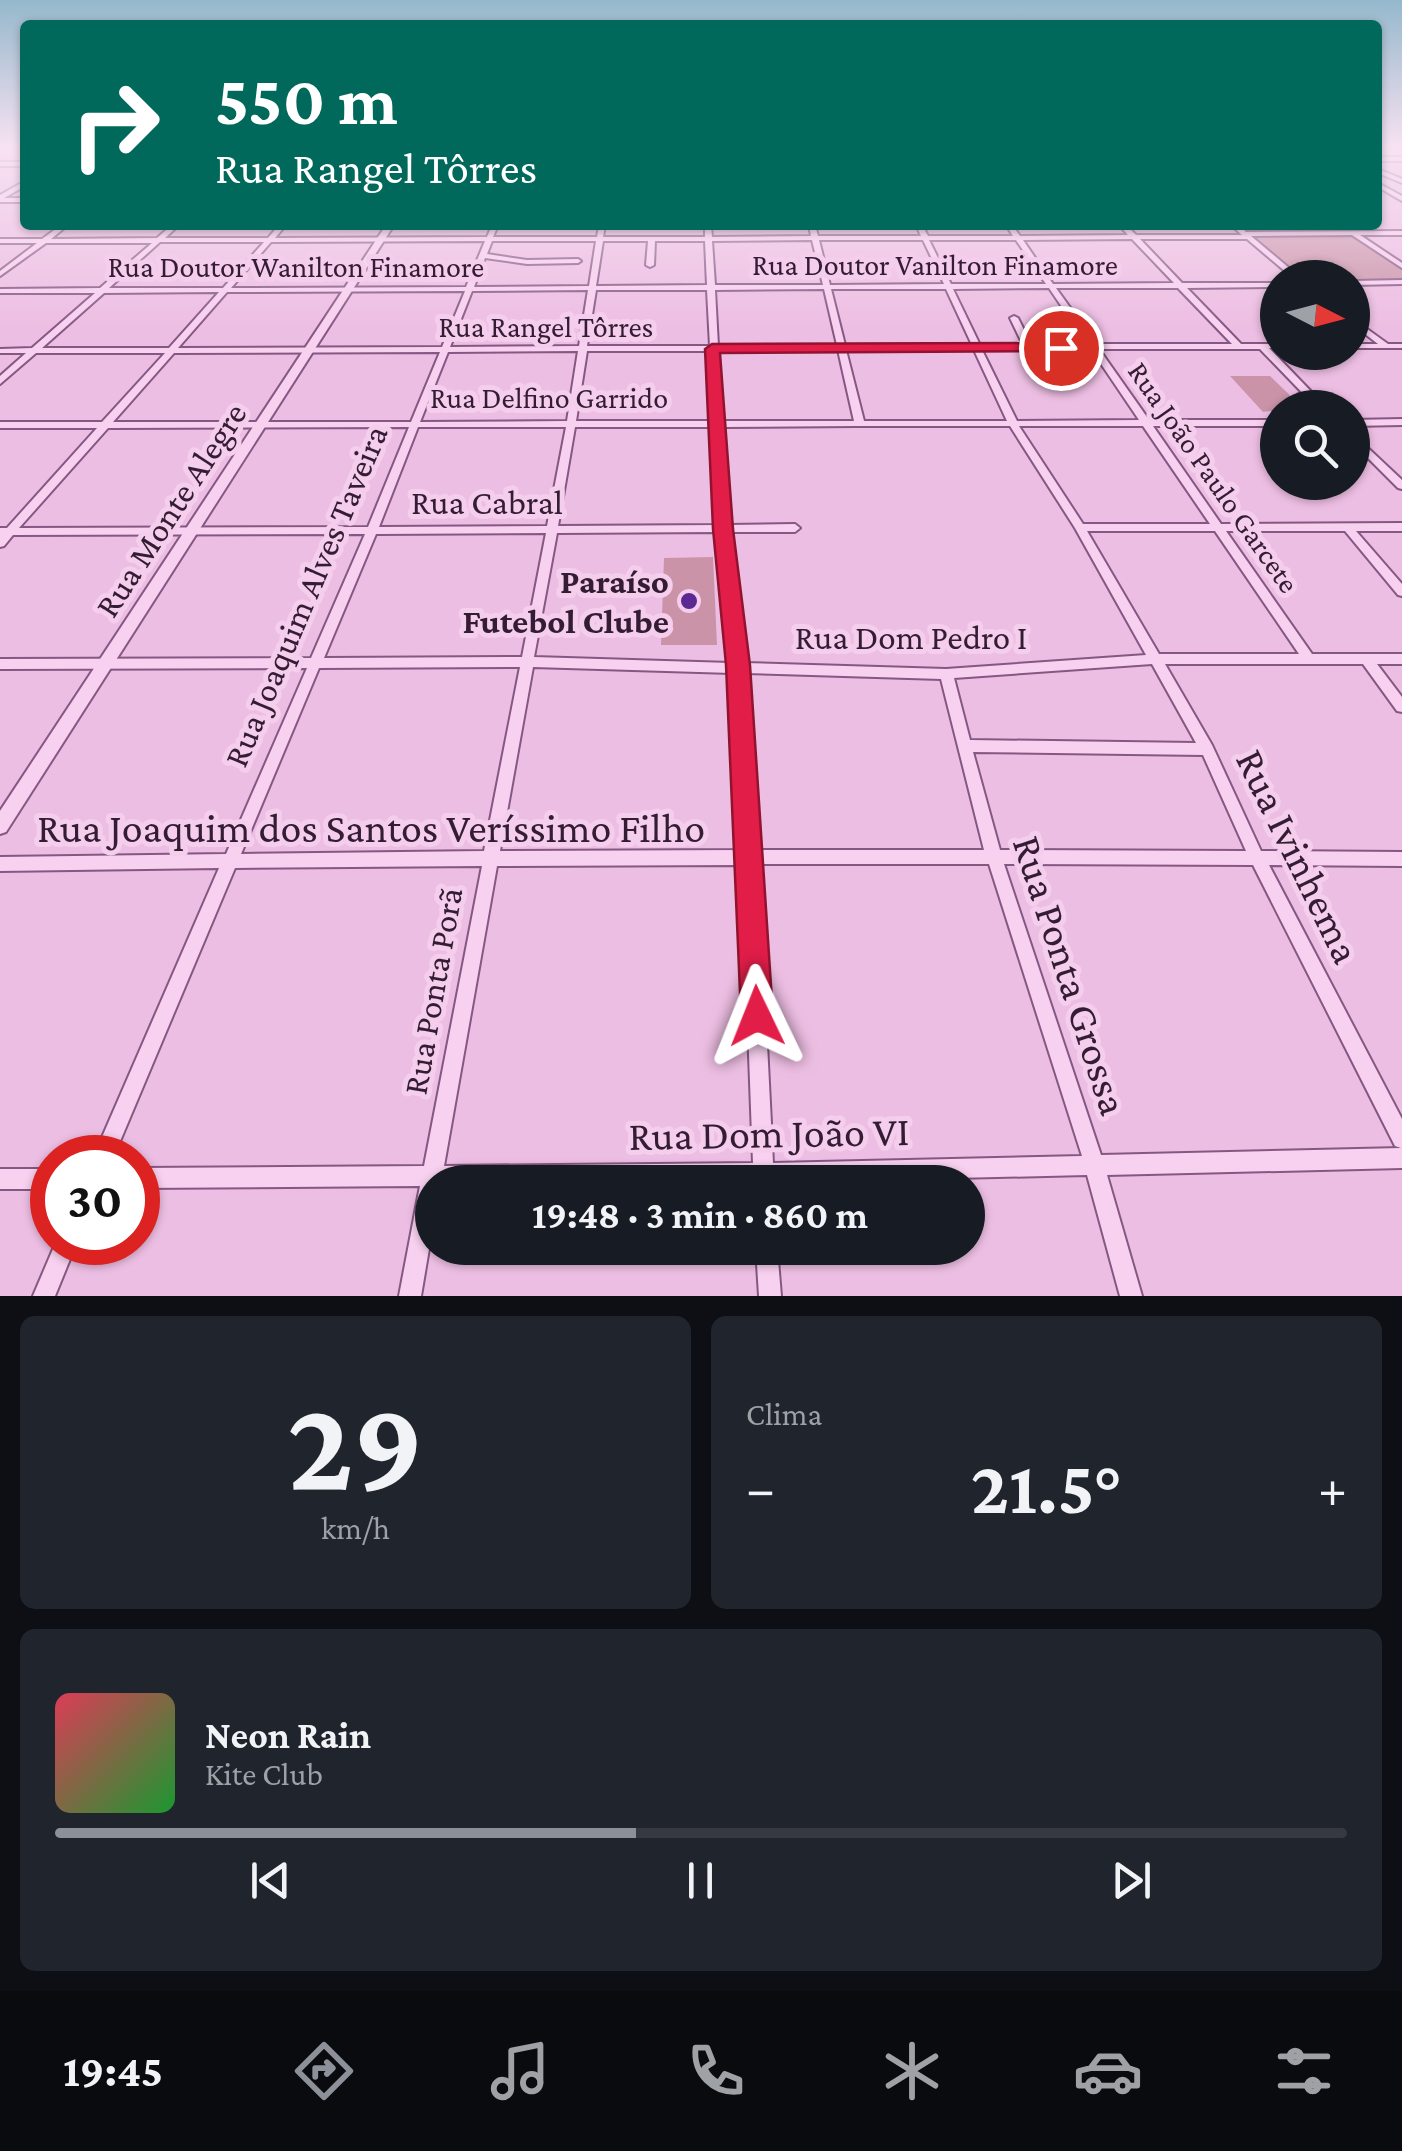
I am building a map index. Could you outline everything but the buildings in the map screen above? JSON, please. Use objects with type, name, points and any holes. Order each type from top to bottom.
[{"type":"street","points":[[0,274],[58,230]]},
{"type":"street","points":[[0,380],[170,230]]},
{"type":"street","points":[[0,543],[5,532],[106,425],[278,230]]},
{"type":"street","name":"Rua Monte Alegre","points":[[0,826],[387,230]]},
{"type":"street","name":"Rua Ponta Porã","points":[[434,1165],[528,662],[601,230]]},
{"type":"street","points":[[814,230],[860,425]]},
{"type":"street","points":[[921,230],[977,349]]},
{"type":"street","name":"Rua João Paulo Garcete","points":[[1012,230],[1309,659]]},
{"type":"street","points":[[1127,230],[1239,346]]},
{"type":"street","points":[[1239,230],[1276,260]]},
{"type":"street","points":[[1348,230],[1402,266]]},
{"type":"street","points":[[0,241],[381,239],[492,232],[600,238],[652,238],[708,231],[925,238],[1402,233]]},
{"type":"street","points":[[708,231],[723,529],[738,665],[750,860],[763,1165]]},
{"type":"street","name":"Rua Joaquim Alves Taveira","points":[[114,1135],[372,530],[492,232]]},
{"type":"street","points":[[650,265],[652,238]]},
{"type":"street","points":[[483,256],[527,262],[578,261]]},
{"type":"street","points":[[1370,283],[1402,282]]},
{"type":"street","name":"Rua Doutor Vanilton Finamore","points":[[592,289],[1260,284]]},
{"type":"street","name":"Rua Doutor Wanilton Finamore","points":[[0,291],[592,289]]},
{"type":"street","points":[[1014,318],[1029,348]]},
{"type":"street","points":[[1370,334],[1386,346]]},
{"type":"street","name":"Rua Rangel Tôrres","points":[[0,351],[1260,346]]},
{"type":"street","points":[[1370,346],[1401,346]]},
{"type":"street","name":"Rua Ivinhema","points":[[977,349],[1014,425],[1080,528],[1208,749],[1258,858],[1402,1138]]},
{"type":"street","points":[[1286,370],[1306,390]]},
{"type":"street","name":"Rua Delfino Garrido","points":[[0,425],[570,426],[720,421],[860,425],[1260,424]]},
{"type":"street","points":[[1370,422],[1402,422]]},
{"type":"street","points":[[1370,454],[1402,486]]},
{"type":"street","points":[[1080,528],[1402,527]]},
{"type":"street","name":"Rua Cabral","points":[[5,532],[795,528]]},
{"type":"street","points":[[1349,528],[1402,592]]},
{"type":"street","name":"Rua Dom Pedro I","points":[[0,664],[528,662],[738,665],[946,674],[1158,659],[1402,659]]},
{"type":"street","points":[[1366,659],[1402,707]]},
{"type":"street","name":"Rua Ponta Grossa","points":[[946,674],[993,854],[1094,1163],[1131,1296]]},
{"type":"street","points":[[965,746],[1208,749]]},
{"type":"street","name":"Rua Joaquim dos Santos Veríssimo Filho","points":[[0,864],[750,860],[993,854],[1402,859]]},
{"type":"street","name":"Rua Dom João VI","points":[[985,1168],[1402,1158]]},
{"type":"street","name":"Rua Dom João VI","points":[[160,1178],[415,1174]]},
{"type":"street","points":[[0,1179],[30,1178]]},
{"type":"street","points":[[44,1296],[57,1265]]},
{"type":"street","name":"Rua Ponta Porã","points":[[410,1296],[416,1265]]},
{"type":"street","points":[[768,1265],[770,1296]]},
{"type":"shaded area","points":[[1351,235],[1402,270],[1402,280],[1370,279],[1370,260],[1281,260],[1251,236]]},
{"type":"shaded area","points":[[1230,376],[1270,376],[1284,390],[1260,390],[1260,409]]},
{"type":"shaded area","name":"Paraíso Futebol Clube","points":[[713,557],[717,645],[661,645],[664,558]]},
{"type":"place","name":"Paraíso Futebol Clube","points":[[689,601]]},
{"type":"route","points":[[757,1016],[738,665],[723,529],[720,421],[712,349],[1061,348]]}]
